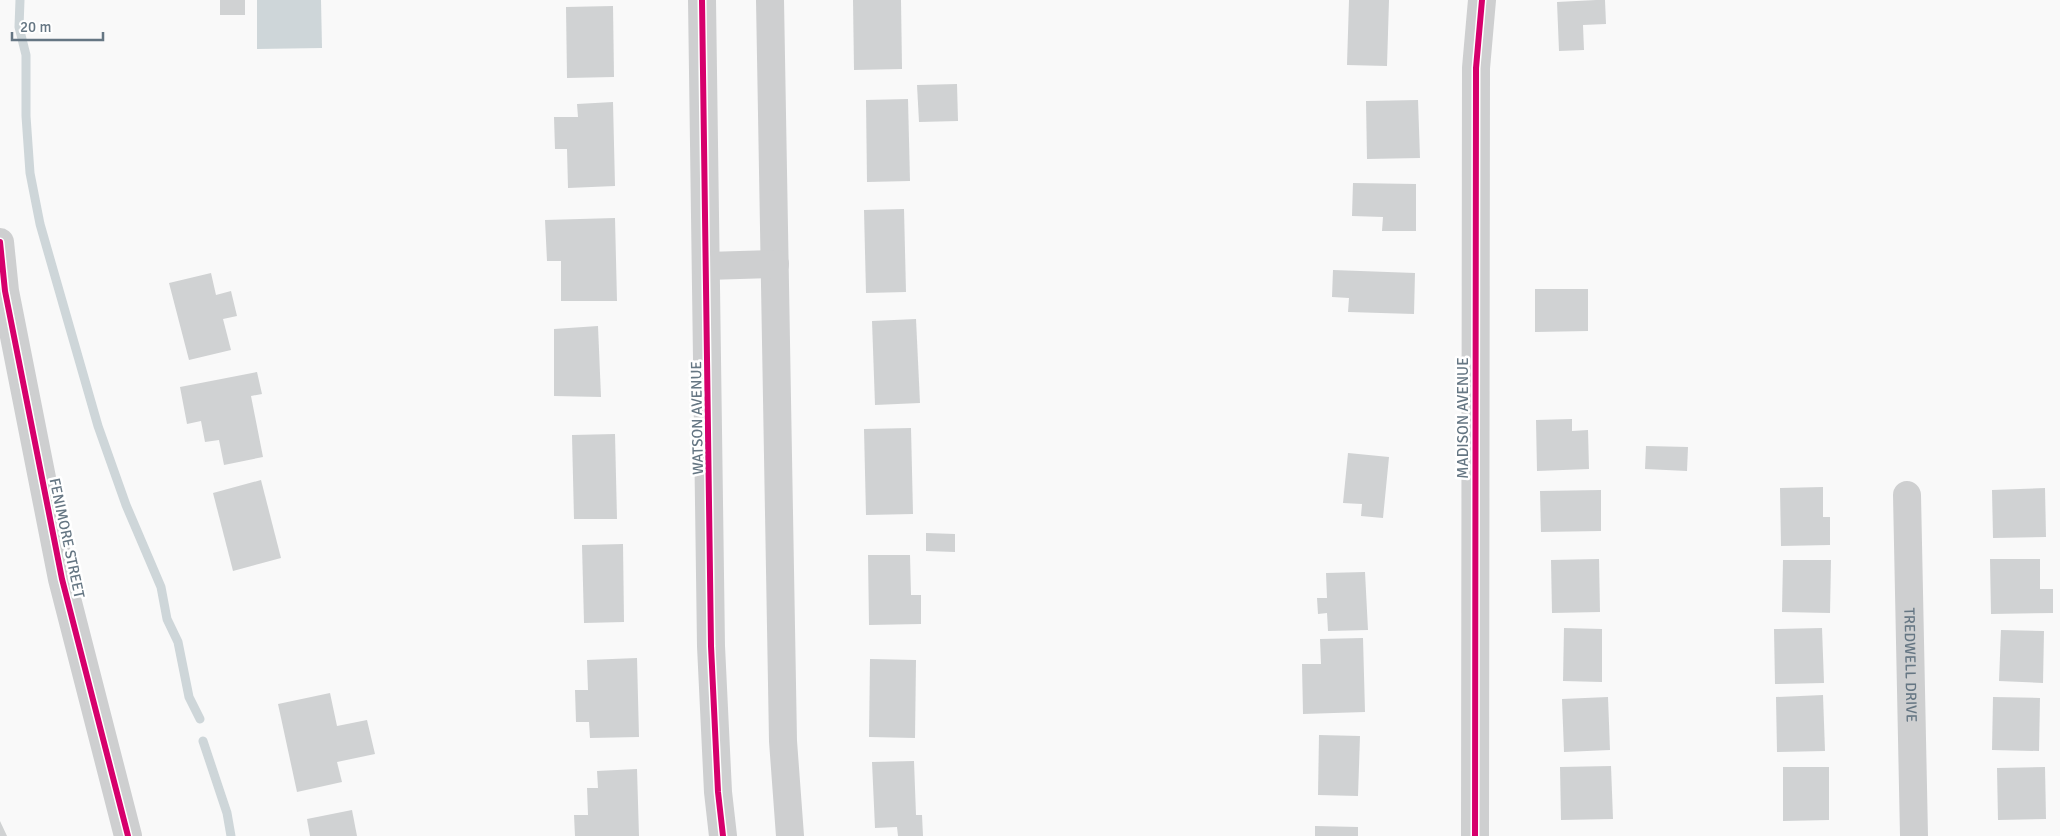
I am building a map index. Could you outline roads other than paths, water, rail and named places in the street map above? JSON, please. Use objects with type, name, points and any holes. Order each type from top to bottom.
[{"type":"street","name":"WATSON AVENUE","points":[[702,0],[711,646],[718,792],[723,836]]},
{"type":"street","points":[[770,0],[783,741],[790,836]]},
{"type":"street","name":"MADISON AVENUE","points":[[1475,836],[1476,68],[1482,0]]},
{"type":"street","name":"FENIMORE STREET","points":[[0,242],[5,291],[62,579],[128,836]]},
{"type":"street","points":[[707,266],[775,264]]},
{"type":"street","name":"TREDWELL DRIVE","points":[[1907,494],[1914,836]]},
{"type":"waterway","points":[[20,0],[19,27],[26,55],[26,116],[30,173],[40,224],[98,426],[126,505],[161,587],[167,619],[178,642],[189,697],[200,719]]},
{"type":"waterway","points":[[203,741],[227,813],[231,836]]}]
